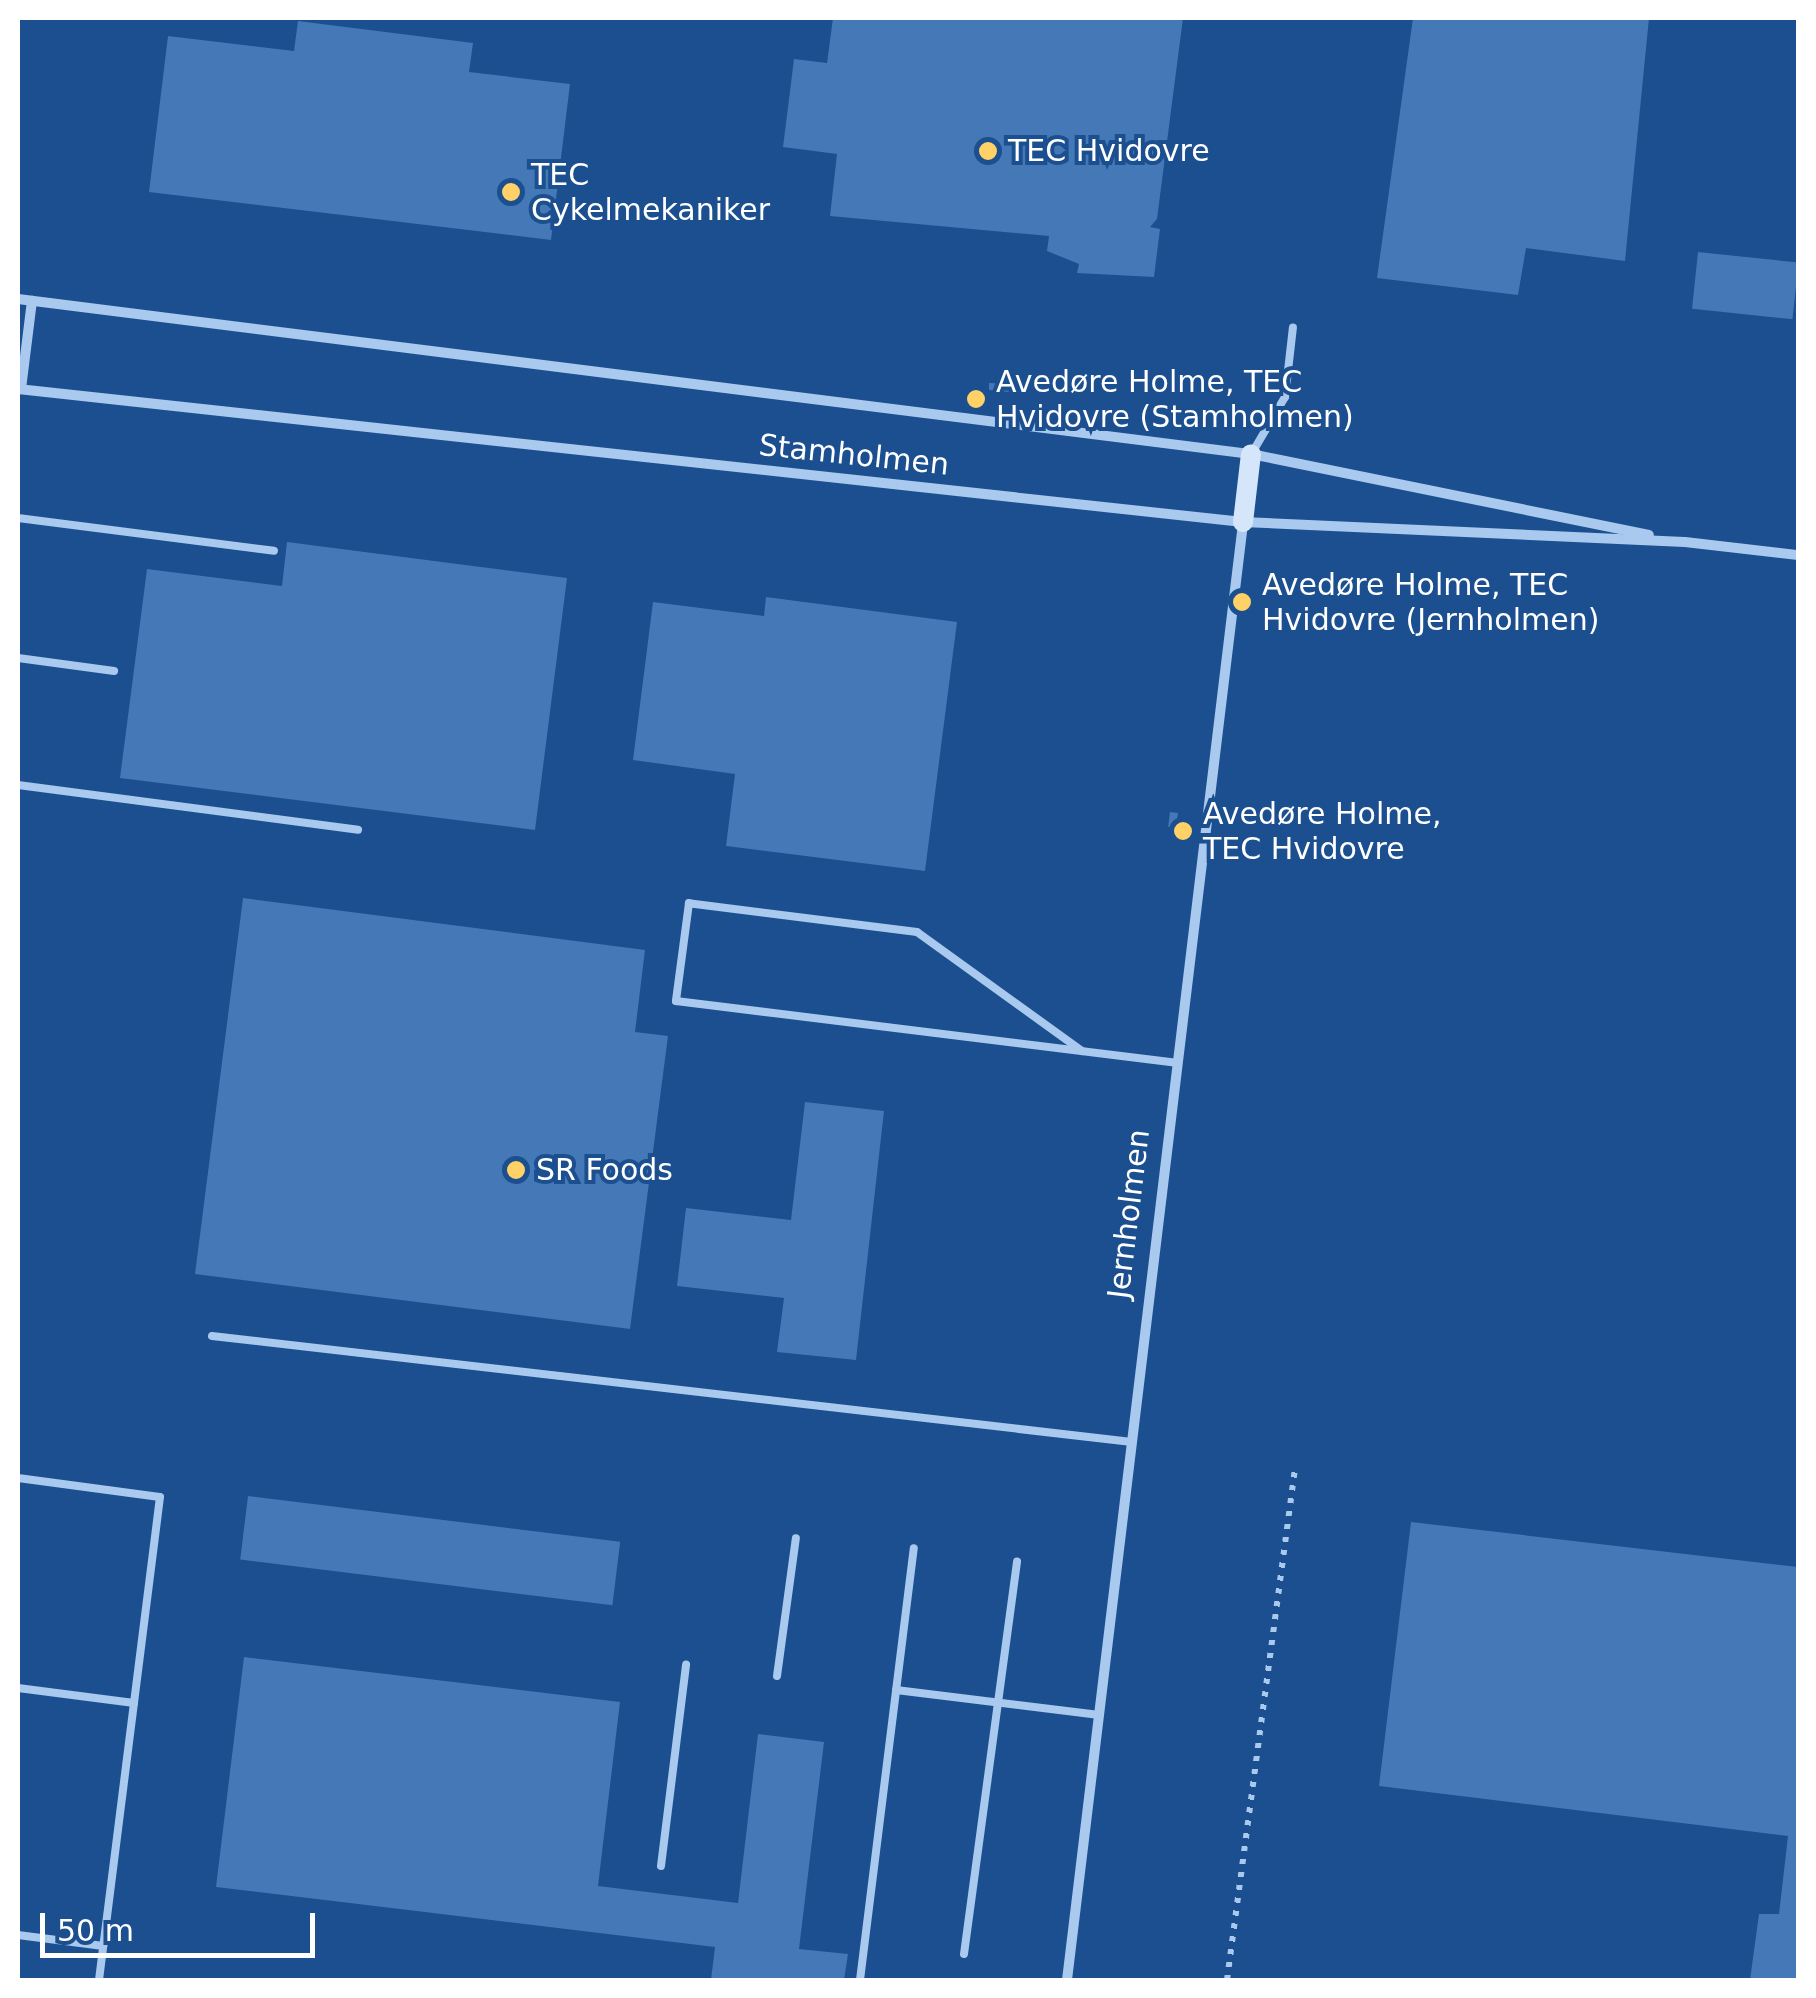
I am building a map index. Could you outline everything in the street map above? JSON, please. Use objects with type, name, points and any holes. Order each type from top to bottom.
[{"type":"street","name":"Stamholmen","points":[[18,299],[1252,454],[1685,542]]},
{"type":"street","name":"Stamholmen","points":[[32,301],[19,389],[1244,522],[1685,542],[1798,555]]},
{"type":"street","name":"Jernholmen","points":[[1067,1980],[1252,454]]},
{"type":"lane","points":[[1252,454],[1285,397],[1293,327]]},
{"type":"lane","points":[[18,518],[274,551]]},
{"type":"lane","points":[[18,658],[114,671]]},
{"type":"lane","points":[[18,785],[358,830]]},
{"type":"lane","points":[[1082,1051],[917,932],[688,903],[676,1001],[1178,1064]]},
{"type":"lane","points":[[212,1336],[1132,1442]]},
{"type":"lane","points":[[18,1478],[160,1497],[99,1980]]},
{"type":"lane","points":[[778,1676],[796,1538]]},
{"type":"lane","points":[[860,1980],[914,1548]]},
{"type":"lane","points":[[964,1954],[1017,1562]]},
{"type":"lane","points":[[662,1866],[686,1665]]},
{"type":"lane","points":[[18,1688],[134,1703]]},
{"type":"lane","points":[[896,1690],[1099,1715]]},
{"type":"lane","points":[[18,1935],[103,1946]]},
{"type":"path","points":[[1227,1980],[1296,1468]]},
{"type":"building","name":"TEC Hvidovre","points":[[833,18],[1183,18],[1157,219],[1150,227],[1160,229],[1154,277],[1077,273],[1079,264],[1047,251],[1049,236],[830,216],[837,154],[783,147],[794,59],[827,63]]},
{"type":"building","points":[[1413,18],[1649,18],[1625,261],[1526,248],[1518,295],[1377,278]]},
{"type":"building","points":[[298,21],[473,43],[469,72],[570,84],[551,240],[149,192],[168,36],[294,51]]},
{"type":"building","points":[[1698,252],[1798,263],[1792,319],[1692,309]]},
{"type":"building","points":[[989,383],[1009,384],[1009,392],[989,390]]},
{"type":"building","points":[[287,542],[567,578],[535,830],[120,778],[147,569],[282,586]]},
{"type":"building","points":[[766,597],[957,622],[925,871],[726,846],[735,774],[633,760],[653,602],[764,616]]},
{"type":"building","points":[[1170,812],[1178,813],[1176,828],[1168,827]]},
{"type":"building","points":[[243,898],[645,950],[635,1032],[668,1036],[630,1329],[195,1274]]},
{"type":"building","points":[[805,1102],[884,1111],[856,1360],[777,1352],[784,1298],[677,1286],[686,1208],[791,1220]]},
{"type":"building","points":[[248,1496],[620,1542],[612,1605],[240,1560]]},
{"type":"building","points":[[1411,1522],[1798,1567],[1798,1980],[1750,1980],[1759,1914],[1779,1914],[1788,1836],[1379,1786]]},
{"type":"building","points":[[244,1657],[620,1702],[598,1886],[738,1903],[758,1734],[824,1742],[799,1949],[848,1954],[844,1980],[711,1980],[715,1947],[216,1887]]},
{"type":"place","name":"TEC Hvidovre","points":[[988,151]]},
{"type":"place","name":"TEC Cykelmekaniker","points":[[511,192]]},
{"type":"place","name":"Avedøre Holme, TEC Hvidovre (Stamholmen)","points":[[976,399]]},
{"type":"place","name":"Avedøre Holme, TEC Hvidovre (Jernholmen)","points":[[1242,602]]},
{"type":"place","name":"Avedøre Holme, TEC Hvidovre","points":[[1183,831]]},
{"type":"place","name":"SR Foods","points":[[516,1170]]}]
